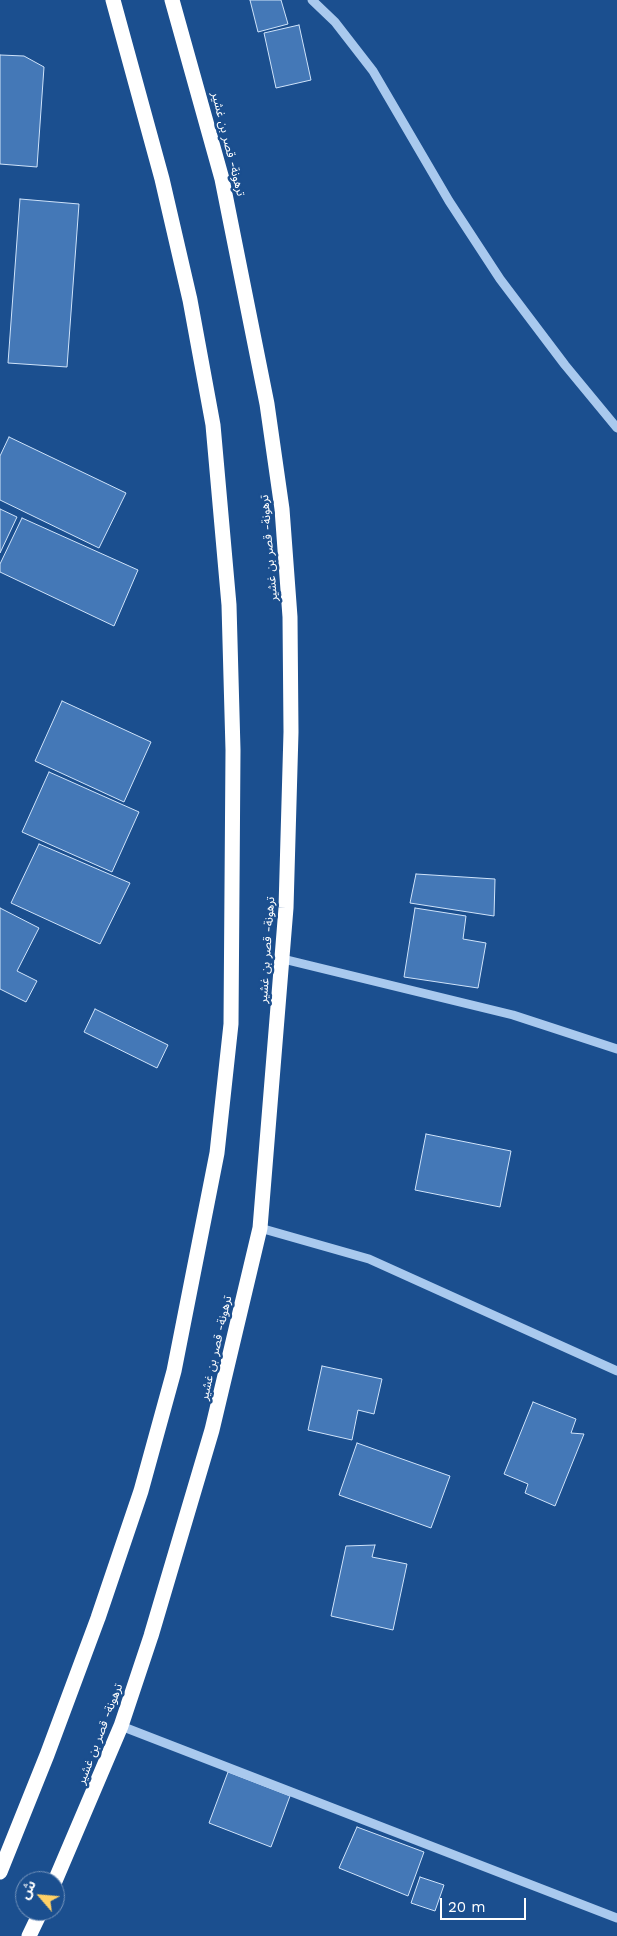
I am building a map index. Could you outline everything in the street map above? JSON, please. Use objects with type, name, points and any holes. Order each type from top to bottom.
[{"type":"highway","points":[[0,1872],[47,1755],[98,1618],[141,1492],[174,1371],[217,1153],[231,1024],[234,750],[229,605],[213,425],[190,300],[164,188],[113,0]]},
{"type":"highway","name":"ترهونة- قصر بن غشير","points":[[59,1871],[121,1726],[212,1430],[260,1228],[283,959],[290,712],[290,617],[282,509],[267,404],[222,179],[172,0]]},
{"type":"highway","points":[[30,1936],[37,1921]]},
{"type":"street","points":[[312,0],[335,22],[373,71],[449,201],[500,279],[564,364],[617,428]]},
{"type":"street","points":[[283,959],[513,1015],[617,1049]]},
{"type":"street","points":[[260,1228],[369,1258],[617,1371]]},
{"type":"street","points":[[121,1726],[617,1918]]},
{"type":"building","points":[[250,0],[281,0],[288,24],[258,32]]},
{"type":"building","points":[[299,25],[311,80],[276,88],[264,33]]},
{"type":"building","points":[[0,55],[24,56],[44,67],[37,167],[0,164]]},
{"type":"building","points":[[20,199],[79,204],[67,367],[8,363]]},
{"type":"building","points":[[9,437],[126,493],[99,548],[0,500],[0,456]]},
{"type":"building","points":[[0,509],[17,517],[0,553]]},
{"type":"building","points":[[22,518],[138,570],[114,626],[0,572],[0,564]]},
{"type":"building","points":[[62,701],[151,742],[124,802],[35,761]]},
{"type":"building","points":[[49,772],[139,812],[112,872],[22,832]]},
{"type":"building","points":[[39,844],[130,883],[100,944],[11,903]]},
{"type":"building","points":[[416,874],[495,879],[494,916],[410,903]]},
{"type":"building","points":[[0,908],[39,928],[17,971],[37,981],[26,1002],[0,989]]},
{"type":"building","points":[[415,908],[466,916],[463,939],[486,943],[478,988],[404,977]]},
{"type":"building","points":[[95,1009],[168,1045],[157,1068],[84,1032]]},
{"type":"building","points":[[426,1134],[511,1151],[500,1207],[415,1190]]},
{"type":"building","points":[[322,1366],[382,1379],[374,1414],[358,1410],[352,1440],[308,1430]]},
{"type":"building","points":[[533,1402],[576,1419],[571,1433],[584,1434],[555,1506],[525,1493],[528,1484],[504,1474]]},
{"type":"building","points":[[357,1443],[450,1476],[431,1528],[339,1495]]},
{"type":"building","points":[[375,1545],[372,1557],[407,1564],[393,1630],[331,1616],[346,1546]]},
{"type":"building","points":[[228,1772],[290,1796],[271,1847],[209,1823]]},
{"type":"building","points":[[357,1827],[424,1852],[408,1896],[339,1868]]},
{"type":"building","points":[[420,1877],[444,1885],[435,1911],[411,1903]]}]
